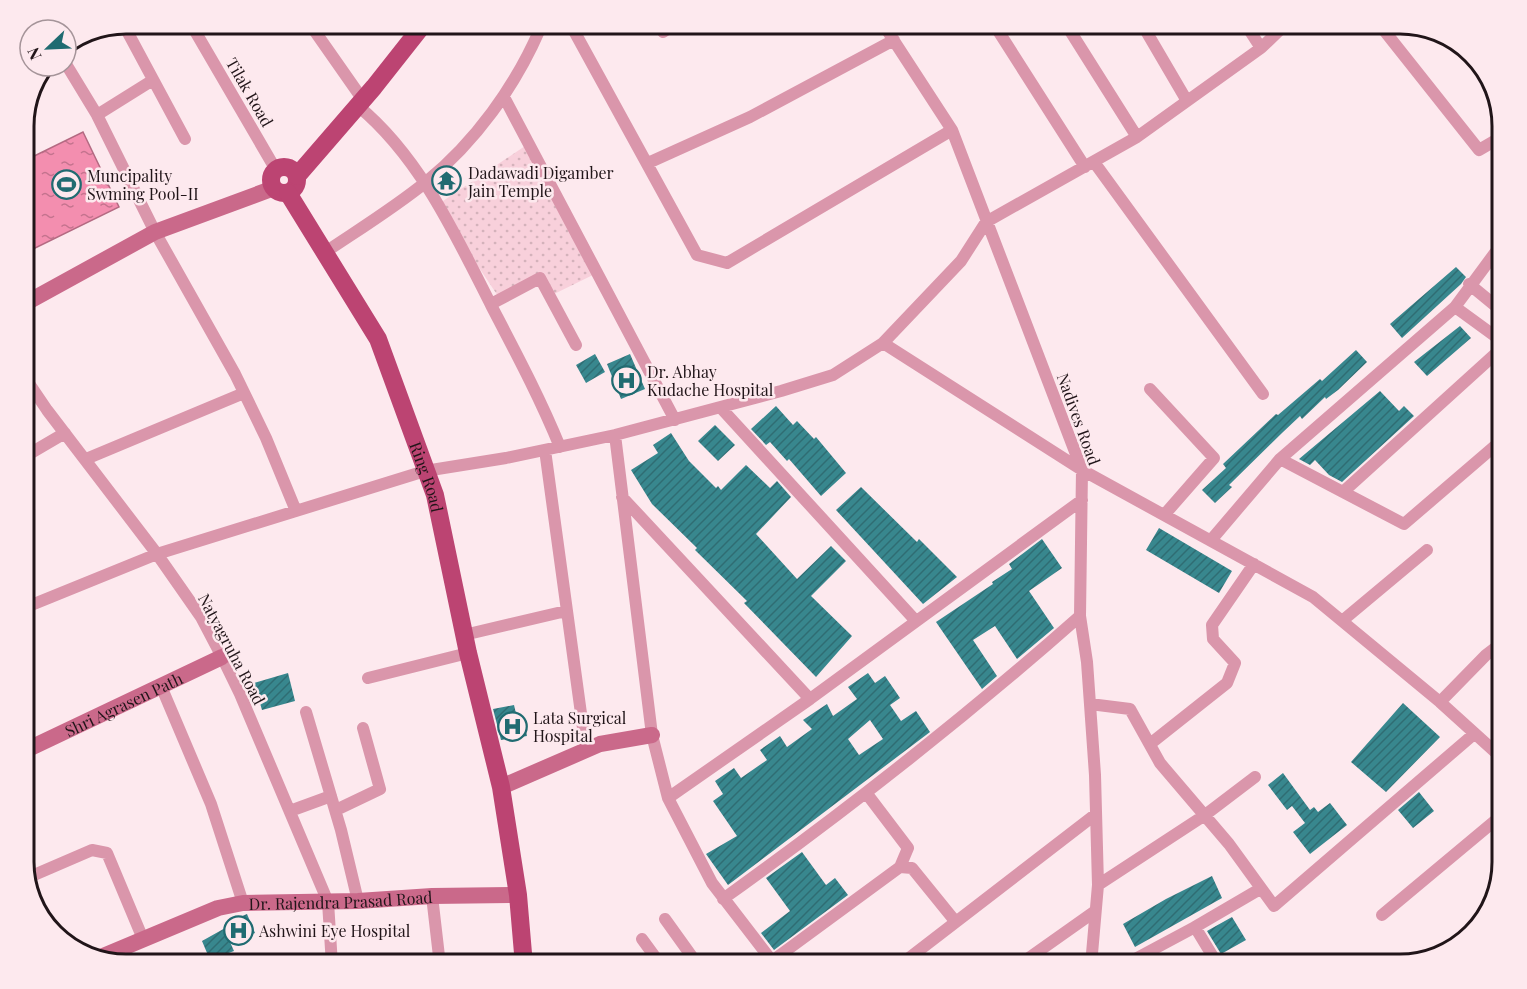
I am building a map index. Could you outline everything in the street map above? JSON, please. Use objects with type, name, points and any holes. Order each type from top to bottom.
[{"type":"main road","points":[[35,298],[155,232],[297,185],[297,176],[361,103],[415,34]]},
{"type":"main road","points":[[281,191],[271,177],[276,170],[288,167],[297,176]]},
{"type":"main road","name":"Ring Road","points":[[281,191],[324,253],[378,339],[435,495],[466,644],[501,787],[518,895],[523,954]]},
{"type":"main road","name":"Shri Agrasen Path","points":[[35,746],[222,657]]},
{"type":"main road","points":[[501,787],[600,744],[652,735]]},
{"type":"main road","name":"Dr. Rajendra Prasad Road","points":[[110,953],[218,908],[243,903],[518,895]]},
{"type":"street","points":[[128,34],[185,139]]},
{"type":"street","name":"Tilak Road","points":[[197,34],[276,170]]},
{"type":"street","points":[[317,34],[361,103],[425,183],[542,403],[560,447]]},
{"type":"street","points":[[324,253],[425,183],[454,156],[504,97],[529,56],[538,34]]},
{"type":"street","points":[[576,34],[697,255],[727,263],[952,130]]},
{"type":"street","name":"Nadives Road","points":[[890,34],[952,130],[1082,470],[1080,616],[1090,704],[1098,885],[1092,954]]},
{"type":"street","points":[[1000,34],[1090,165],[1263,394]]},
{"type":"street","points":[[1072,34],[1137,137]]},
{"type":"street","points":[[1148,34],[1187,101]]},
{"type":"street","points":[[1252,34],[1261,48]]},
{"type":"street","points":[[35,604],[157,554],[425,471],[615,435],[721,408],[833,375],[883,343],[961,261],[986,222],[1137,137],[1261,48],[1276,34]]},
{"type":"street","points":[[1387,34],[1479,150],[1492,142]]},
{"type":"street","points":[[648,163],[750,117],[894,40]]},
{"type":"street","points":[[75,78],[98,115],[155,232],[244,393],[296,511]]},
{"type":"street","points":[[98,115],[153,80]]},
{"type":"street","points":[[504,97],[675,420]]},
{"type":"street","points":[[1212,539],[1280,459],[1455,306],[1492,256]]},
{"type":"street","points":[[490,304],[540,278],[576,345]]},
{"type":"street","points":[[1469,284],[1492,303]]},
{"type":"street","points":[[1455,306],[1492,334]]},
{"type":"street","points":[[883,343],[1082,470],[1212,539],[1313,597],[1440,702],[1492,750]]},
{"type":"street","points":[[1343,492],[1492,358]]},
{"type":"street","points":[[1150,389],[1214,458],[1165,514]]},
{"type":"street","name":"Natyagruha Road","points":[[35,391],[157,554],[201,617],[240,694],[328,902],[331,954]]},
{"type":"street","points":[[86,459],[244,393]]},
{"type":"street","points":[[721,408],[915,620]]},
{"type":"street","points":[[35,451],[65,433]]},
{"type":"street","points":[[615,435],[652,735],[668,798],[696,855],[723,899],[766,954]]},
{"type":"street","points":[[1280,459],[1404,524],[1492,448]]},
{"type":"street","points":[[545,450],[586,750]]},
{"type":"street","points":[[622,497],[810,699]]},
{"type":"street","points":[[668,798],[810,699],[1082,500]]},
{"type":"street","points":[[1342,621],[1427,550]]},
{"type":"street","points":[[1150,744],[1227,684],[1235,663],[1213,639],[1212,625],[1254,564]]},
{"type":"street","points":[[368,678],[566,612]]},
{"type":"street","points":[[723,899],[867,794],[998,689],[1080,616]]},
{"type":"street","points":[[1440,702],[1492,650]]},
{"type":"street","points":[[161,686],[210,804],[243,903]]},
{"type":"street","points":[[1090,704],[1130,710],[1160,763],[1229,844],[1274,906],[1474,734]]},
{"type":"street","points":[[306,712],[336,810],[357,901]]},
{"type":"street","points":[[336,810],[380,789],[363,728]]},
{"type":"street","points":[[1098,885],[1204,815],[1255,777]]},
{"type":"street","points":[[785,954],[900,867],[908,848],[867,794]]},
{"type":"street","points":[[290,811],[331,796]]},
{"type":"street","points":[[914,954],[1096,814]]},
{"type":"street","points":[[1382,915],[1492,823]]},
{"type":"street","points":[[35,874],[92,850],[107,853],[143,939]]},
{"type":"street","points":[[900,867],[912,868],[955,921]]},
{"type":"street","points":[[1145,954],[1260,889]]},
{"type":"street","points":[[432,896],[439,954]]},
{"type":"street","points":[[1035,954],[1094,912]]},
{"type":"street","points":[[665,919],[690,954]]},
{"type":"street","points":[[1195,927],[1211,954]]},
{"type":"street","points":[[642,939],[653,954]]},
{"type":"shaded area","points":[[528,144],[597,273],[550,296],[540,278],[500,299],[437,205]]},
{"type":"water","name":"Muncipality Swming Pool-II","points":[[83,132],[119,207],[35,248],[35,156]]},
{"type":"building","points":[[1456,267],[1466,277],[1461,284],[1402,338],[1390,324]]},
{"type":"building","points":[[1460,326],[1471,338],[1427,376],[1414,362]]},
{"type":"building","points":[[1356,350],[1367,362],[1338,390],[1326,399],[1325,397],[1302,419],[1300,416],[1229,485],[1232,487],[1215,503],[1202,490],[1226,468],[1223,464],[1276,414],[1278,415],[1320,379],[1322,381]]},
{"type":"building","points":[[595,354],[605,372],[586,383],[576,365]]},
{"type":"building","points":[[630,354],[645,389],[621,399],[607,364]]},
{"type":"building","points":[[1380,391],[1399,411],[1404,406],[1414,416],[1342,482],[1329,475],[1315,460],[1310,465],[1299,459]]},
{"type":"building","points":[[776,406],[793,425],[797,421],[814,439],[816,437],[846,473],[821,496],[789,459],[787,461],[770,442],[766,445],[751,429]]},
{"type":"building","points":[[715,425],[735,445],[718,461],[698,441]]},
{"type":"building","points":[[671,433],[689,461],[716,488],[718,486],[721,490],[746,465],[770,488],[777,481],[791,497],[756,534],[797,579],[831,546],[846,561],[811,596],[852,636],[816,677],[744,603],[747,601],[695,550],[697,548],[652,504],[631,470],[658,453],[653,445]]},
{"type":"building","points":[[861,487],[917,542],[919,539],[957,577],[923,604],[836,510]]},
{"type":"building","points":[[1159,528],[1232,571],[1219,593],[1146,550]]},
{"type":"building","points":[[1042,539],[1062,568],[1029,591],[1054,628],[1017,659],[995,626],[973,640],[997,676],[982,689],[936,622],[993,584],[992,582],[1012,569],[1009,564]]},
{"type":"building","points":[[288,673],[295,701],[262,710],[254,683]]},
{"type":"building","points":[[868,673],[875,683],[885,676],[900,698],[890,705],[901,721],[916,711],[930,732],[728,885],[706,854],[737,836],[713,801],[723,794],[715,781],[734,768],[741,778],[767,760],[760,750],[780,736],[787,747],[812,729],[803,720],[827,704],[833,716],[857,699],[848,687]],"holes":[[[870,720],[883,739],[859,755],[848,739]]]},
{"type":"building","points":[[1403,703],[1440,737],[1386,792],[1351,762]]},
{"type":"building","points":[[514,705],[518,722],[524,721],[527,736],[501,740],[493,709]]},
{"type":"building","points":[[1283,773],[1310,810],[1314,807],[1318,812],[1330,803],[1347,825],[1310,854],[1293,832],[1305,823],[1292,806],[1287,810],[1268,785]]},
{"type":"building","points":[[1419,792],[1434,811],[1413,828],[1398,810]]},
{"type":"building","points":[[802,852],[826,885],[835,878],[848,895],[774,950],[761,933],[790,911],[766,878]]},
{"type":"building","points":[[1212,876],[1222,898],[1135,947],[1123,924]]},
{"type":"building","points":[[247,914],[255,933],[230,942],[234,951],[226,954],[207,954],[202,941],[227,927],[225,923]]},
{"type":"building","points":[[1232,917],[1246,940],[1221,954],[1207,931]]},
{"type":"place","name":"Dadawadi Digamber Jain Temple","points":[[447,181]]},
{"type":"place","name":"Muncipality Swming Pool-II","points":[[66,184]]},
{"type":"place","name":"Dr. Abhay Kudache Hospital","points":[[626,380]]},
{"type":"place","name":"Lata Surgical Hospital","points":[[512,726]]},
{"type":"place","name":"Ashwini Eye Hospital","points":[[238,930]]}]
